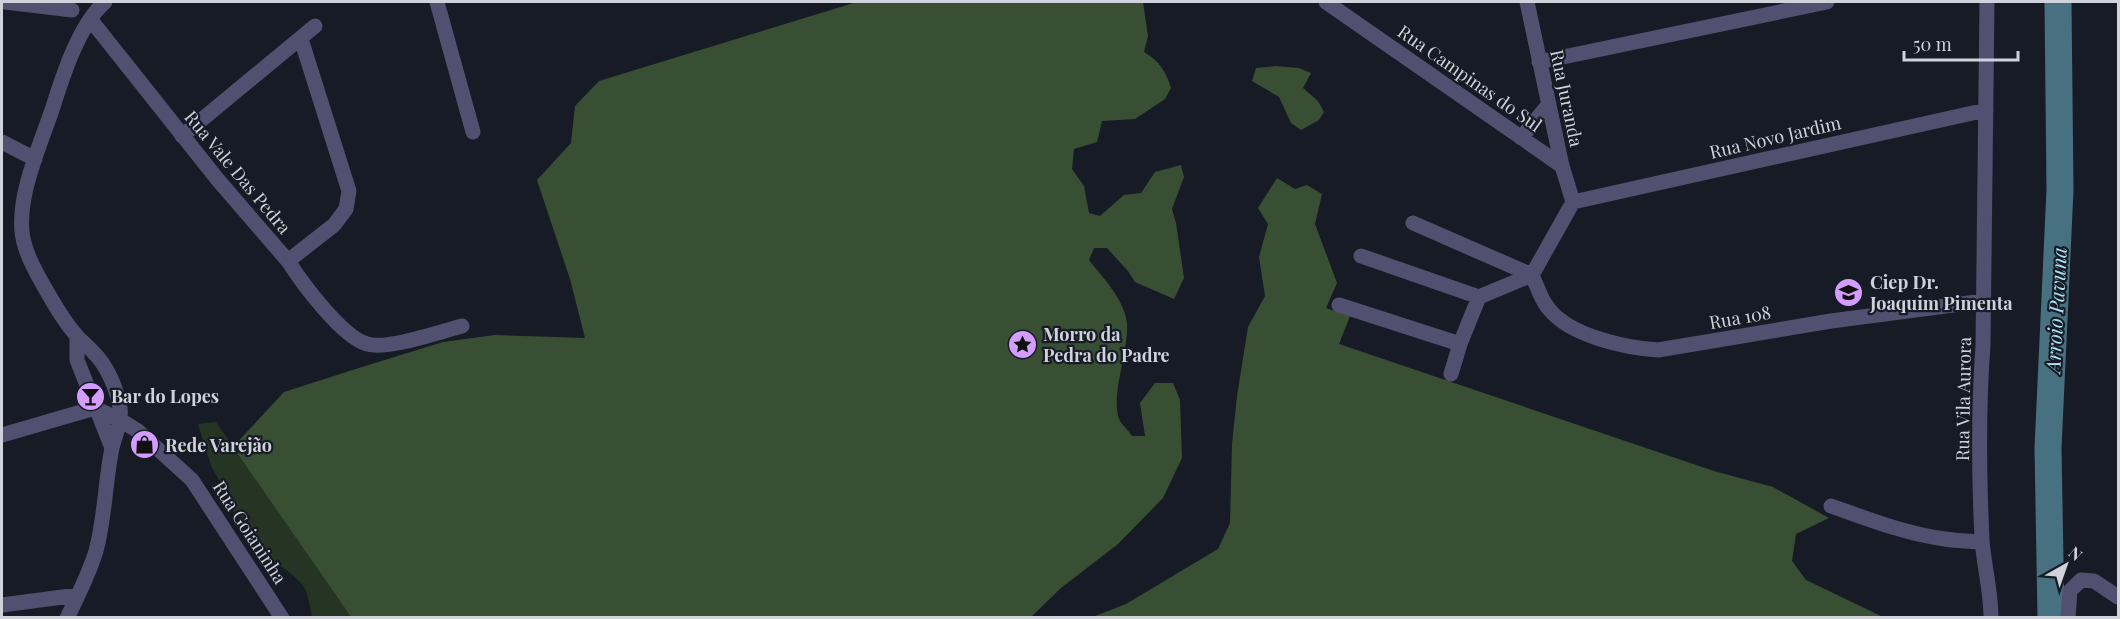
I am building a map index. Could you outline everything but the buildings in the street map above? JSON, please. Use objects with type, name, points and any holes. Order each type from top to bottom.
[{"type":"street","points":[[5,2],[71,6],[78,42]]},
{"type":"street","points":[[67,618],[96,550],[112,448],[120,420],[117,394],[104,366],[95,353],[77,336],[34,270],[24,244],[22,222],[26,191],[61,81],[90,19],[105,2]]},
{"type":"street","points":[[437,2],[473,132]]},
{"type":"street","name":"Rua Campinas do Sul","points":[[1326,2],[1562,166]]},
{"type":"street","name":"Rua Juranda","points":[[1527,2],[1562,166],[1573,202]]},
{"type":"street","points":[[1539,62],[1827,2]]},
{"type":"street","name":"Rua Vila Aurora","points":[[1987,2],[1984,301],[1979,390],[1982,542],[1989,583],[1991,618]]},
{"type":"street","name":"Rua Vale Das Pedra","points":[[90,19],[182,136],[288,261],[334,225],[346,209],[349,191],[301,39]]},
{"type":"street","points":[[182,136],[315,26]]},
{"type":"street","points":[[1521,138],[1550,104]]},
{"type":"street","name":"Rua Novo Jardim","points":[[1573,202],[1986,110]]},
{"type":"street","points":[[2,142],[35,159]]},
{"type":"street","points":[[1361,256],[1479,297],[1532,275],[1573,202]]},
{"type":"street","points":[[1413,223],[1532,275]]},
{"type":"street","points":[[288,261],[298,277],[344,330],[366,344],[384,345],[462,326]]},
{"type":"street","name":"Rua 108","points":[[1532,275],[1547,307],[1554,315],[1568,324],[1617,344],[1658,350],[1831,321],[1984,301]]},
{"type":"street","points":[[1451,374],[1479,297]]},
{"type":"street","points":[[1339,305],[1460,344]]},
{"type":"street","points":[[77,336],[77,360],[112,448]]},
{"type":"street","points":[[2,435],[95,408]]},
{"type":"street","name":"Rua Goianinha","points":[[95,408],[120,420],[152,441],[192,480],[274,614]]},
{"type":"street","points":[[1831,506],[1916,533],[1944,539],[1982,542]]},
{"type":"street","points":[[2068,618],[2070,591],[2081,580],[2094,581],[2118,597]]},
{"type":"street","points":[[2,605],[78,595]]},
{"type":"green space","points":[[857,2],[1143,2],[1148,36],[1144,52],[1161,67],[1171,88],[1165,99],[1135,119],[1102,121],[1097,142],[1074,149],[1072,169],[1084,186],[1089,213],[1100,216],[1124,195],[1141,193],[1155,172],[1181,165],[1184,177],[1172,209],[1184,278],[1174,299],[1135,282],[1107,248],[1094,248],[1089,260],[1122,306],[1127,324],[1117,401],[1120,421],[1132,436],[1145,436],[1140,403],[1155,383],[1173,383],[1180,400],[1182,458],[1163,498],[1118,544],[1061,588],[1031,617],[351,617],[233,447],[284,392],[362,367],[443,342],[495,335],[585,338],[570,279],[537,180],[571,143],[575,106],[599,81]]},
{"type":"green space","points":[[1276,66],[1299,68],[1311,73],[1303,88],[1318,101],[1324,112],[1319,120],[1301,130],[1291,123],[1279,97],[1252,81],[1256,68]]},
{"type":"green space","points":[[1277,178],[1295,189],[1307,185],[1322,194],[1315,224],[1337,283],[1326,308],[1350,316],[1339,344],[1714,471],[1773,487],[1829,518],[1796,534],[1792,561],[1806,580],[1883,617],[1090,618],[1126,604],[1218,549],[1230,523],[1232,444],[1237,396],[1248,327],[1265,296],[1259,257],[1268,224],[1258,208]]},
{"type":"green space","points":[[216,422],[351,617],[312,617],[305,589],[295,577],[271,558],[261,545],[262,553],[214,484],[220,482],[211,466],[198,424]]},
{"type":"waterway","name":"Arroio Pavuna","points":[[2051,618],[2048,448],[2060,190],[2058,2]]},
{"type":"place","name":"Ciep Dr. Joaquim Pimenta","points":[[1849,292]]},
{"type":"place","name":"Morro da Pedra do Padre","points":[[1022,344]]},
{"type":"place","name":"Bar do Lopes","points":[[90,396]]},
{"type":"place","name":"Rede Varejão","points":[[144,445]]}]
